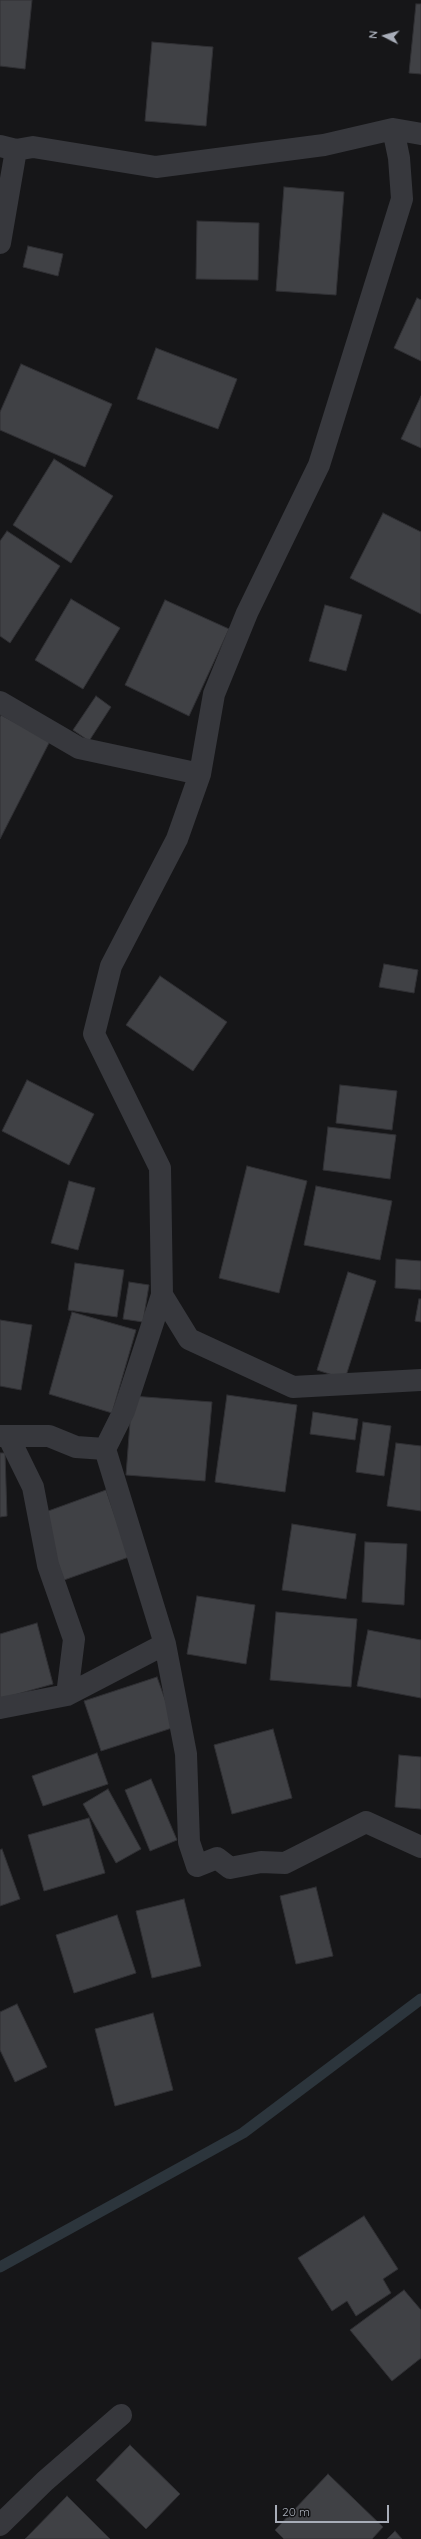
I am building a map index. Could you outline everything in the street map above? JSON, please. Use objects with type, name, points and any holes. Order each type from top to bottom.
[{"type":"street","points":[[0,243],[8,148],[33,147],[156,167],[324,145],[393,129],[421,134]]},
{"type":"street","points":[[393,129],[399,158],[402,199],[319,466],[246,613],[214,694],[200,774],[177,839],[164,868],[111,966],[94,1034],[160,1168],[162,1295],[124,1411],[105,1449],[165,1644],[186,1754],[189,1842],[197,1866],[217,1858],[230,1868],[261,1862],[285,1863],[366,1822],[421,1847]]},
{"type":"street","points":[[0,702],[79,748],[200,774]]},
{"type":"street","points":[[162,1295],[189,1339],[294,1386],[421,1380]]},
{"type":"street","points":[[67,1695],[74,1639],[48,1565],[33,1487],[5,1437],[50,1436],[76,1447],[105,1449]]},
{"type":"street","points":[[0,1708],[67,1695],[165,1644]]},
{"type":"street","points":[[0,2525],[45,2481],[121,2415]]},
{"type":"building","points":[[0,0],[32,0],[25,69],[0,66]]},
{"type":"building","points":[[416,4],[421,4],[421,74],[409,73]]},
{"type":"building","points":[[152,42],[213,47],[206,126],[145,121]]},
{"type":"building","points":[[284,187],[344,192],[336,295],[276,291]]},
{"type":"building","points":[[197,221],[259,223],[258,280],[196,279]]},
{"type":"building","points":[[28,246],[63,254],[58,276],[23,267]]},
{"type":"building","points":[[417,298],[421,300],[421,361],[394,348]]},
{"type":"building","points":[[156,348],[237,379],[218,429],[137,399]]},
{"type":"building","points":[[21,364],[112,404],[85,467],[0,430],[0,412]]},
{"type":"building","points":[[421,396],[421,448],[401,439]]},
{"type":"building","points":[[54,459],[113,496],[71,563],[13,525]]},
{"type":"building","points":[[383,513],[421,532],[421,614],[350,578]]},
{"type":"building","points":[[7,531],[60,566],[10,643],[0,636],[0,541]]},
{"type":"building","points":[[71,599],[120,628],[83,689],[35,660]]},
{"type":"building","points":[[165,600],[229,629],[189,716],[125,685]]},
{"type":"building","points":[[325,605],[362,615],[346,671],[309,661]]},
{"type":"building","points":[[96,696],[111,707],[89,741],[73,730]]},
{"type":"building","points":[[1,715],[50,741],[0,839],[0,717]]},
{"type":"building","points":[[384,964],[418,970],[414,993],[379,987]]},
{"type":"building","points":[[160,976],[227,1022],[193,1071],[126,1025]]},
{"type":"building","points":[[27,1080],[94,1114],[69,1165],[2,1131]]},
{"type":"building","points":[[340,1085],[397,1091],[392,1130],[336,1123]]},
{"type":"building","points":[[328,1127],[396,1135],[390,1179],[323,1170]]},
{"type":"building","points":[[247,1166],[307,1181],[279,1293],[219,1278]]},
{"type":"building","points":[[69,1181],[95,1188],[78,1250],[51,1243]]},
{"type":"building","points":[[316,1186],[392,1201],[380,1260],[304,1245]]},
{"type":"building","points":[[396,1259],[421,1261],[421,1290],[395,1288]]},
{"type":"building","points":[[75,1263],[124,1270],[117,1317],[68,1310]]},
{"type":"building","points":[[348,1272],[376,1281],[345,1379],[317,1370]]},
{"type":"building","points":[[129,1282],[149,1285],[143,1322],[123,1319]]},
{"type":"building","points":[[419,1299],[421,1299],[421,1322],[415,1321]]},
{"type":"building","points":[[72,1312],[136,1330],[112,1413],[49,1394]]},
{"type":"building","points":[[0,1320],[32,1325],[21,1390],[0,1386]]},
{"type":"building","points":[[227,1395],[297,1405],[285,1492],[215,1482]]},
{"type":"building","points":[[132,1396],[212,1402],[205,1481],[126,1475]]},
{"type":"building","points":[[313,1412],[358,1419],[355,1440],[310,1434]]},
{"type":"building","points":[[363,1422],[391,1426],[384,1476],[356,1472]]},
{"type":"building","points":[[396,1443],[421,1446],[421,1511],[387,1506]]},
{"type":"building","points":[[0,1453],[5,1453],[7,1516],[0,1517]]},
{"type":"building","points":[[106,1490],[129,1557],[64,1580],[40,1514]]},
{"type":"building","points":[[292,1524],[356,1534],[346,1599],[282,1590]]},
{"type":"building","points":[[365,1542],[407,1544],[404,1605],[362,1602]]},
{"type":"building","points":[[197,1596],[255,1605],[246,1664],[187,1654]]},
{"type":"building","points":[[276,1612],[357,1619],[351,1687],[270,1680]]},
{"type":"building","points":[[37,1623],[53,1684],[0,1699],[0,1634]]},
{"type":"building","points":[[368,1630],[421,1640],[421,1698],[357,1686]]},
{"type":"building","points":[[157,1677],[175,1727],[101,1751],[84,1701]]},
{"type":"building","points":[[273,1729],[292,1798],[232,1814],[214,1745]]},
{"type":"building","points":[[97,1753],[108,1784],[43,1806],[32,1776]]},
{"type":"building","points":[[399,1755],[421,1757],[421,1809],[395,1807]]},
{"type":"building","points":[[151,1779],[177,1840],[150,1851],[125,1790]]},
{"type":"building","points":[[108,1789],[141,1849],[116,1863],[83,1804]]},
{"type":"building","points":[[89,1818],[105,1873],[44,1891],[28,1835]]},
{"type":"building","points":[[2,1849],[20,1899],[0,1906],[0,1850]]},
{"type":"building","points":[[316,1887],[333,1956],[296,1964],[280,1896]]},
{"type":"building","points":[[184,1899],[201,1966],[152,1978],[136,1911]]},
{"type":"building","points":[[117,1915],[136,1973],[74,1993],[56,1935]]},
{"type":"building","points":[[17,2004],[47,2067],[15,2082],[0,2050],[0,2012]]},
{"type":"building","points":[[153,2013],[173,2090],[115,2106],[95,2029]]},
{"type":"building","points":[[364,2216],[398,2269],[383,2279],[391,2293],[356,2316],[347,2301],[332,2311],[298,2258]]},
{"type":"building","points":[[404,2290],[421,2310],[421,2358],[392,2381],[350,2330]]},
{"type":"building","points":[[130,2445],[180,2494],[146,2529],[96,2480]]},
{"type":"building","points":[[328,2474],[383,2527],[372,2539],[284,2539],[275,2530]]},
{"type":"building","points":[[67,2496],[110,2539],[25,2539]]},
{"type":"building","points":[[395,2531],[402,2539],[387,2539]]},
{"type":"waterway","points":[[0,2267],[243,2133],[421,1999]]}]
